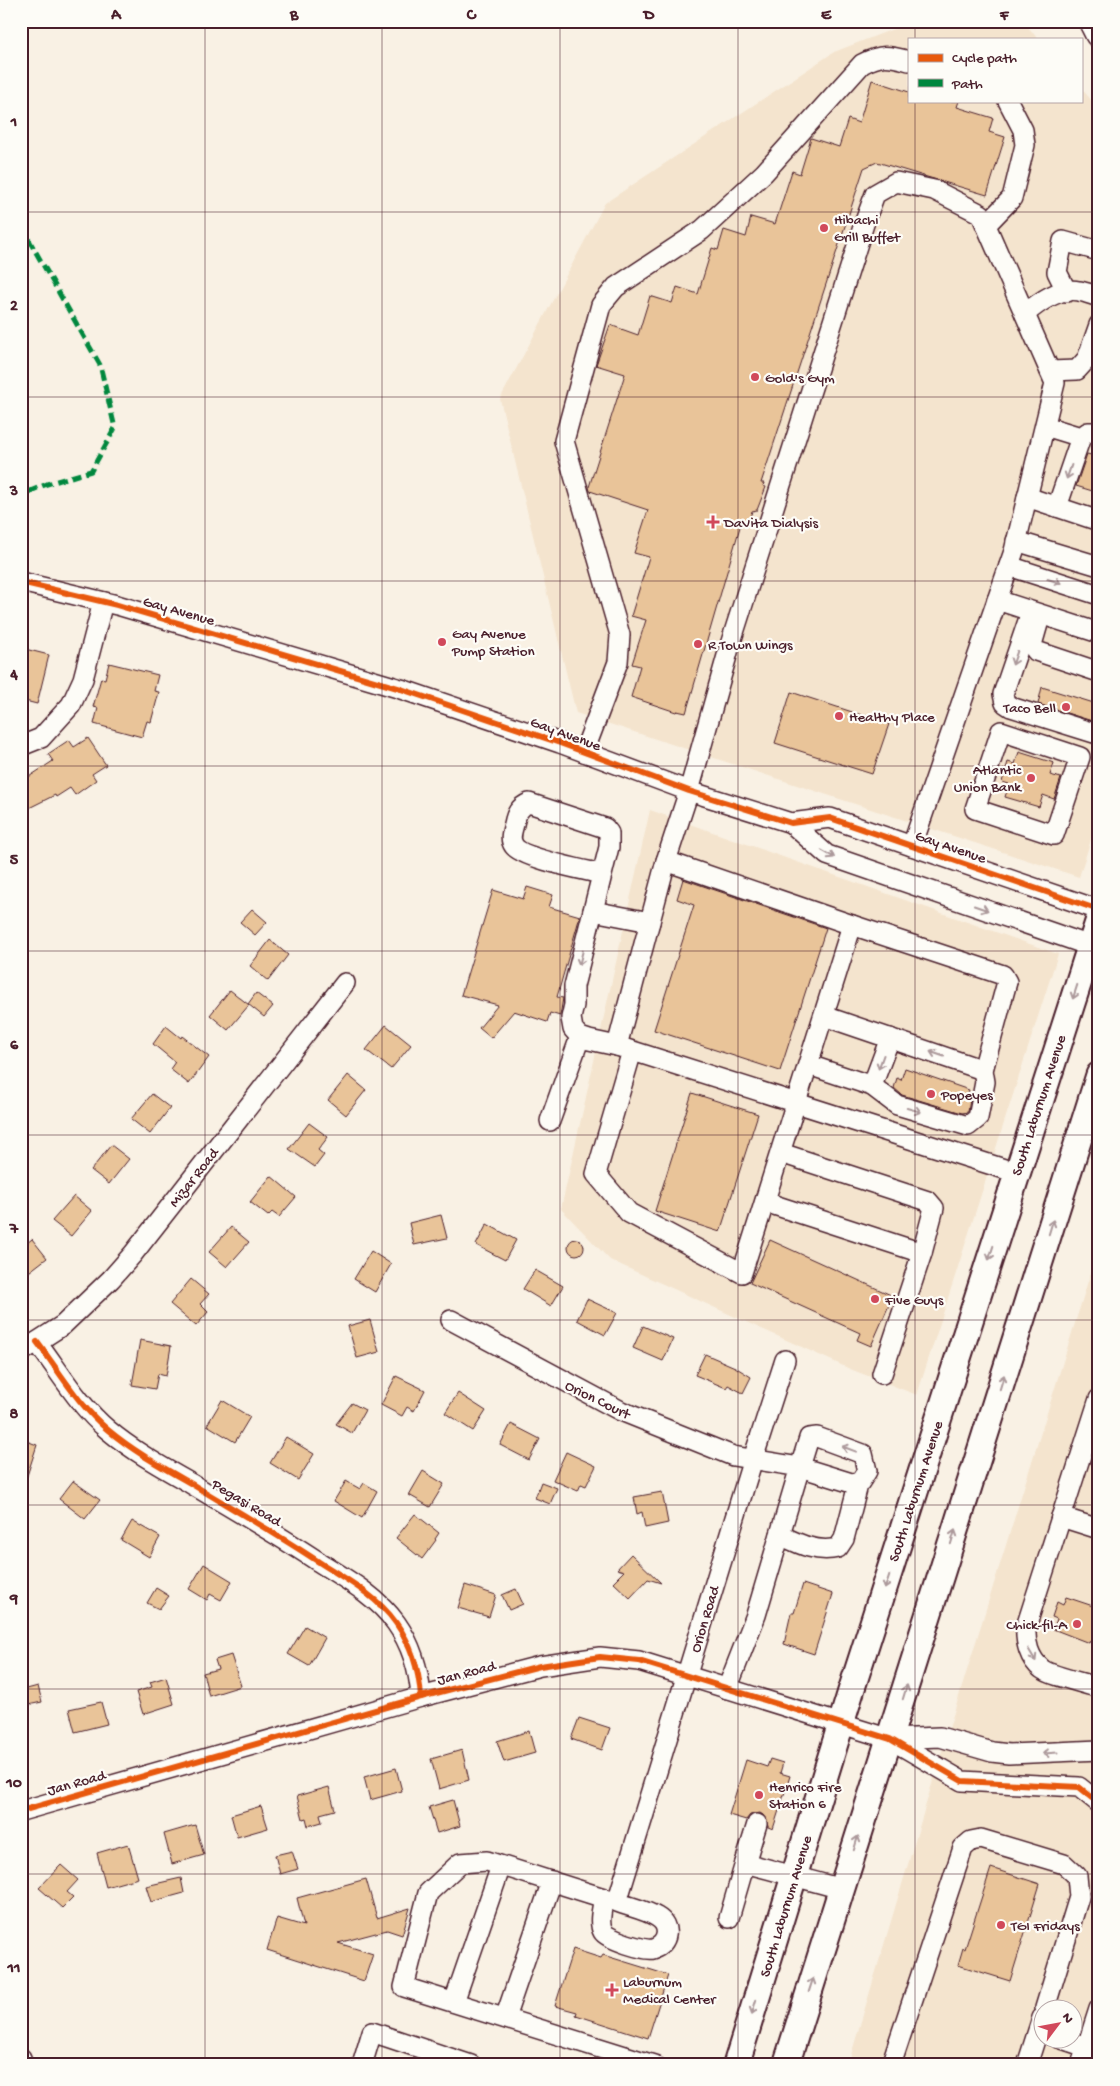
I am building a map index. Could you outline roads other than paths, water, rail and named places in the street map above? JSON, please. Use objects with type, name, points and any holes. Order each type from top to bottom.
[{"type":"highway","points":[[1093,21],[1099,33]]},
{"type":"main road","name":"South Laburnum Avenue","points":[[736,2065],[841,1724],[1016,1173],[1094,947],[1099,919]]},
{"type":"main road","points":[[786,2065],[1099,1075]]},
{"type":"street","points":[[584,752],[618,662],[620,635],[564,441],[601,305],[616,287],[702,230],[757,179],[862,64],[876,56],[890,55],[908,61]]},
{"type":"street","points":[[986,225],[1012,198],[1025,145],[1023,130],[1009,102]]},
{"type":"street","points":[[852,925],[742,1273],[630,1213],[596,1174],[625,1048],[650,922],[666,861],[689,791],[730,646],[874,194],[896,182],[934,190],[981,214],[1055,383],[1009,566],[912,846]]},
{"type":"street","points":[[1067,292],[1057,272],[1063,241],[1099,251]]},
{"type":"street","points":[[1025,314],[1042,299],[1067,292],[1078,290],[1099,297]]},
{"type":"street","points":[[1050,371],[1077,370],[1087,359],[1099,324]]},
{"type":"street","points":[[1045,426],[1090,434],[1057,507]]},
{"type":"street","points":[[1027,497],[1099,521]]},
{"type":"street","points":[[1016,540],[1099,566]]},
{"type":"street","points":[[1009,566],[1099,595]]},
{"type":"street","name":"Gay Avenue","points":[[21,582],[103,602],[402,689],[584,752],[689,791],[791,823],[827,855],[1094,947]]},
{"type":"street","points":[[997,600],[1099,633]]},
{"type":"street","points":[[21,746],[41,738],[71,705],[83,679],[103,602]]},
{"type":"street","points":[[1036,614],[1032,645],[1036,651],[1099,672]]},
{"type":"street","points":[[1036,614],[1003,694],[1005,703],[1011,707],[1099,733]]},
{"type":"street","points":[[1001,731],[1080,757],[1054,835],[975,809],[1001,731]]},
{"type":"street","points":[[550,1121],[577,1033],[571,1018],[574,1005],[574,986],[609,847],[609,833],[605,828],[529,804],[522,806],[516,814],[511,837],[514,847],[525,855],[602,874]]},
{"type":"street","name":"Gay Avenue","points":[[791,823],[830,818],[1099,910]]},
{"type":"street","points":[[666,861],[1003,975],[1007,982],[983,1070],[986,1082],[978,1118],[968,1126],[896,1105],[872,1086],[809,1066]]},
{"type":"street","points":[[593,911],[650,922]]},
{"type":"street","name":"Mizar Road","points":[[29,1347],[63,1325],[111,1279],[133,1254],[345,983]]},
{"type":"street","points":[[824,1016],[983,1070]]},
{"type":"street","points":[[577,1033],[1016,1173]]},
{"type":"street","points":[[872,1086],[890,1038]]},
{"type":"street","points":[[781,1153],[928,1201],[934,1208],[922,1253],[882,1374]]},
{"type":"street","points":[[765,1202],[922,1253]]},
{"type":"street","name":"Orion Court","points":[[451,1320],[621,1412],[733,1456],[800,1466],[858,1484]]},
{"type":"street","name":"Pegasi Road","points":[[29,1347],[108,1430],[139,1453],[261,1524],[336,1572],[381,1606],[396,1622],[408,1643],[414,1657],[421,1697]]},
{"type":"street","name":"Orion Road","points":[[552,1881],[611,1900],[625,1878],[785,1360]]},
{"type":"street","points":[[1099,1399],[1026,1627],[1025,1641],[1032,1657],[1043,1670],[1099,1688]]},
{"type":"street","points":[[727,1689],[756,1615],[809,1438],[817,1437],[863,1454],[866,1471],[858,1484],[844,1540],[838,1548],[825,1551],[802,1545],[780,1535]]},
{"type":"street","points":[[1061,1517],[1099,1529]]},
{"type":"street","name":"Jan Road","points":[[21,1811],[421,1697],[540,1666],[600,1657],[639,1660],[890,1739]]},
{"type":"street","points":[[890,1739],[940,1737],[992,1752],[1009,1754],[1099,1750]]},
{"type":"street","points":[[890,1739],[962,1781],[1079,1787],[1099,1803]]},
{"type":"street","points":[[729,1918],[757,1824]]},
{"type":"street","points":[[891,2065],[963,1848],[971,1842],[981,1839],[1064,1864],[1077,1876],[1078,1896],[1048,1998]]},
{"type":"street","points":[[505,2018],[552,1881],[487,1861],[460,1863],[428,1893],[404,1986],[454,2002],[654,2065]]},
{"type":"street","points":[[745,1863],[842,1889]]},
{"type":"street","points":[[454,2002],[502,1866]]},
{"type":"street","points":[[1077,2048],[1089,2055],[1099,2009]]},
{"type":"street","points":[[362,2065],[372,2032],[471,2065]]},
{"type":"street","points":[[1027,2065],[1033,2048]]},
{"type":"street","points":[[21,2058],[23,2065]]},
{"type":"place","name":"Hibachi Grill Buffet","points":[[824,228]]},
{"type":"place","name":"Gold's Gym","points":[[755,377]]},
{"type":"place","name":"DaVita Dialysis","points":[[713,522]]},
{"type":"place","name":"Gay Avenue Pump Station","points":[[442,642]]},
{"type":"place","name":"R Town Wings","points":[[698,644]]},
{"type":"place","name":"Taco Bell","points":[[1066,707]]},
{"type":"place","name":"Healthy Place","points":[[839,716]]},
{"type":"place","name":"Atlantic Union Bank","points":[[1031,778]]},
{"type":"place","name":"Popeyes","points":[[931,1094]]},
{"type":"place","name":"Five Guys","points":[[875,1299]]},
{"type":"place","name":"Chick-fil-A","points":[[1077,1624]]},
{"type":"place","name":"Henrico Fire Station 6","points":[[759,1795]]},
{"type":"place","name":"TGI Fridays","points":[[1001,1925]]},
{"type":"place","name":"Laburnum Medical Center","points":[[612,1990]]}]
